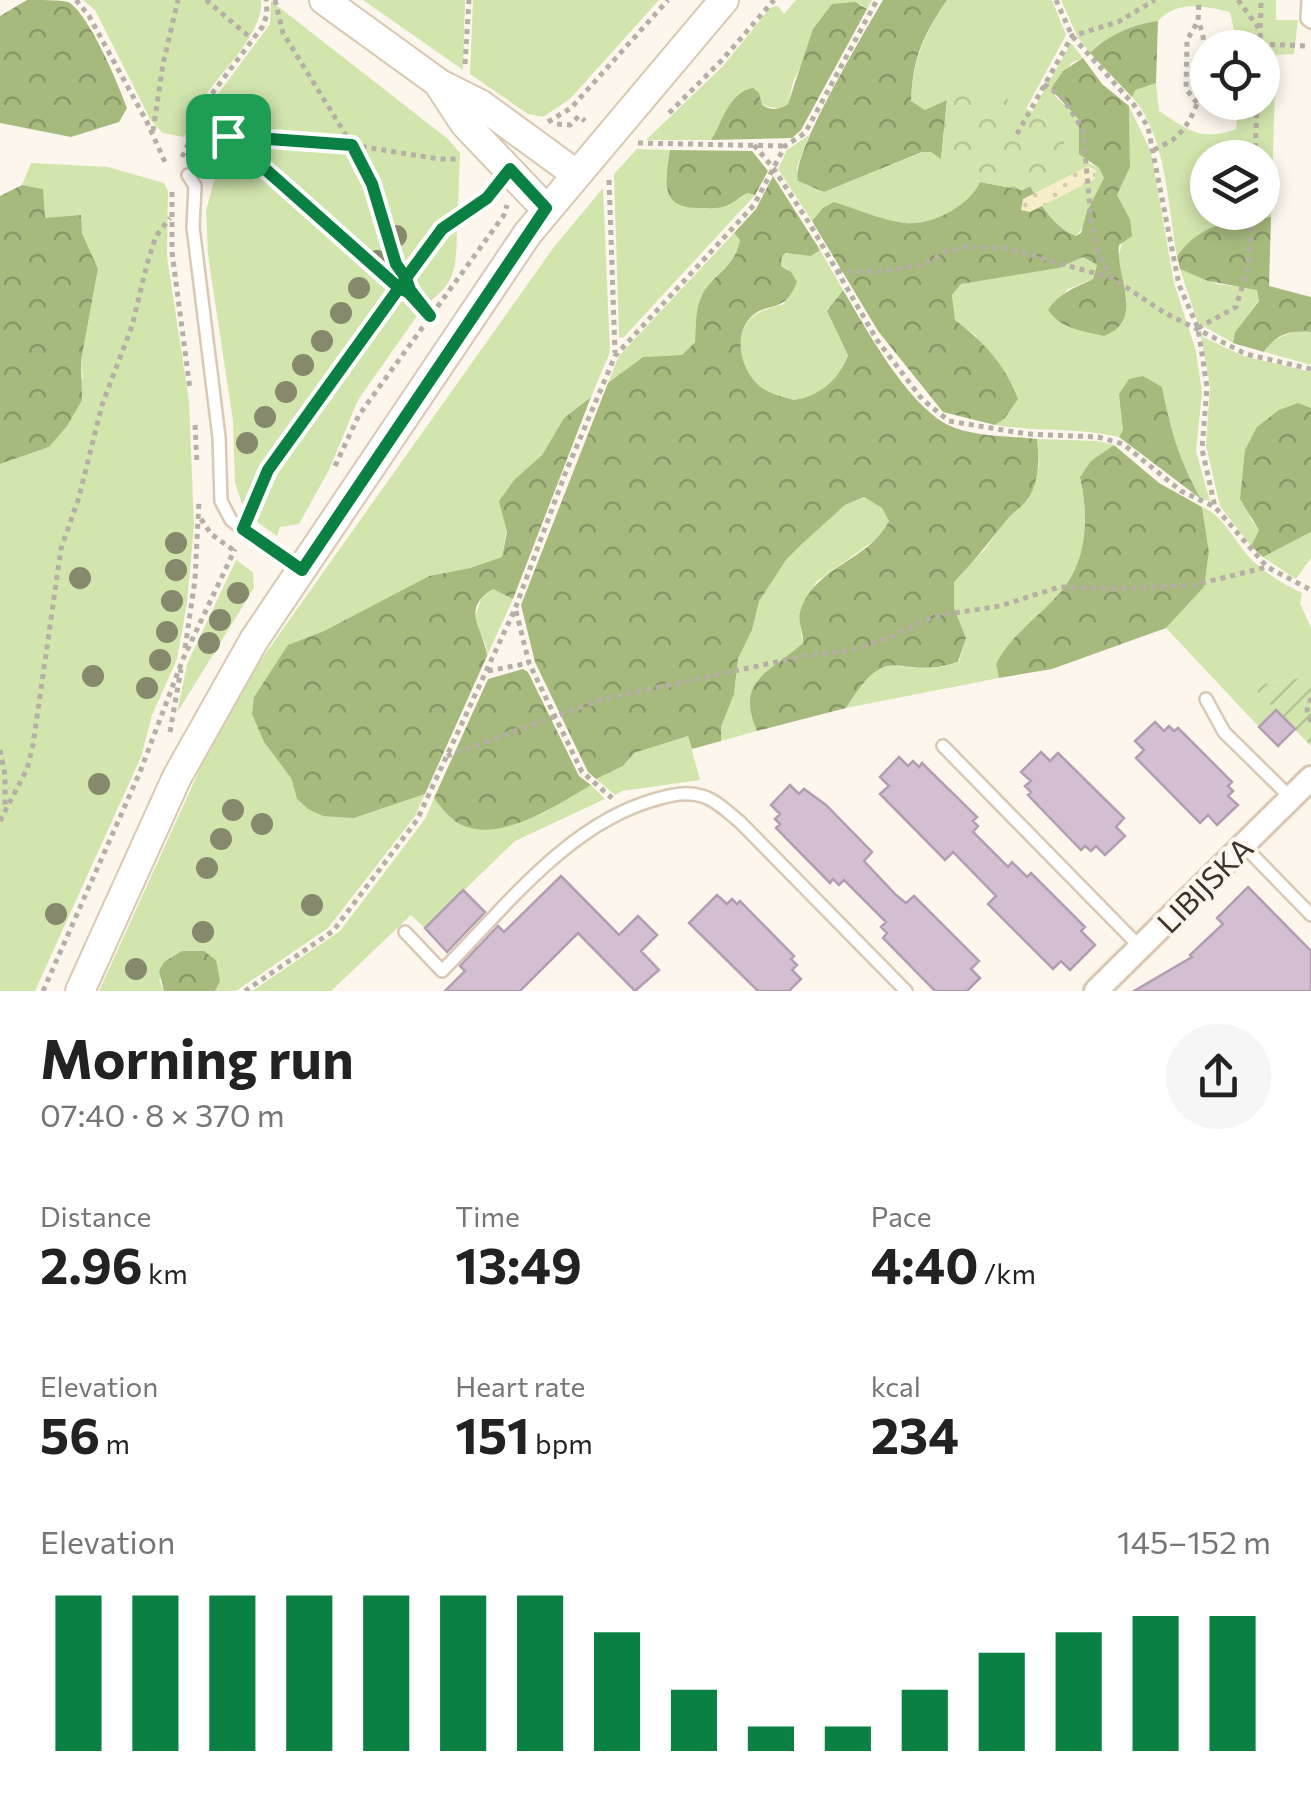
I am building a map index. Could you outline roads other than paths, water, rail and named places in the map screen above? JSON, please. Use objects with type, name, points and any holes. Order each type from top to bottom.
[{"type":"street","points":[[324,0],[452,81],[576,174]]},
{"type":"street","points":[[80,991],[226,684],[546,208],[724,0]]},
{"type":"street","points":[[452,81],[465,124],[508,182],[546,208]]},
{"type":"street","name":"LIBIJSKA","points":[[1096,991],[1311,778]]},
{"type":"lane","points":[[1308,0],[1307,20],[1311,22]]},
{"type":"lane","points":[[188,176],[195,186],[193,227],[219,437],[222,502],[231,520],[302,570]]},
{"type":"lane","points":[[1206,699],[1224,732],[1290,798]]},
{"type":"lane","points":[[943,746],[1140,947]]},
{"type":"lane","points":[[405,932],[442,971],[568,844],[598,823],[626,808],[680,794],[698,794],[740,822],[906,991]]},
{"type":"lane","points":[[1244,845],[1311,915]]}]
